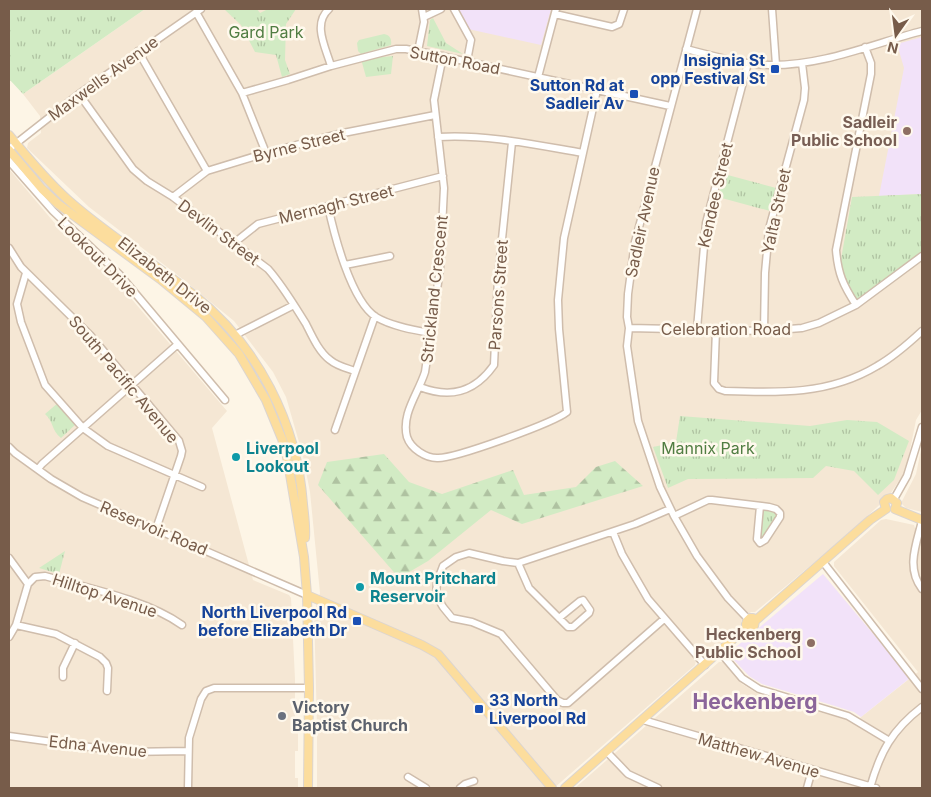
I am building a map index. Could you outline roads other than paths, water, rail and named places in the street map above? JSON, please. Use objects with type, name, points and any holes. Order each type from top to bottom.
[{"type":"main road","name":"Elizabeth Drive","points":[[9,135],[48,181],[68,200],[194,294],[216,314],[235,335],[264,376],[282,411],[292,440],[302,484],[305,534],[304,557]]},
{"type":"main road","name":"Elizabeth Drive","points":[[9,149],[42,189],[58,204],[189,301],[217,329],[238,354],[266,400],[282,439],[293,486],[304,557],[307,596],[309,688],[308,788]]},
{"type":"main road","points":[[307,596],[422,645],[438,654],[554,788],[563,788],[607,752],[751,622],[870,520],[897,503],[894,499]]},
{"type":"main road","points":[[890,509],[922,520]]},
{"type":"street","points":[[329,9],[322,16],[320,25],[331,66]]},
{"type":"street","points":[[418,51],[424,17],[422,9]]},
{"type":"street","points":[[424,17],[440,9]]},
{"type":"street","points":[[454,9],[471,40],[467,61]]},
{"type":"street","points":[[538,77],[556,11],[612,27],[619,24],[624,9]]},
{"type":"street","name":"Sadleir Avenue","points":[[697,9],[635,242],[628,294],[627,317],[629,328],[627,346],[638,421],[654,470],[670,509],[706,568],[751,622]]},
{"type":"street","points":[[772,9],[776,65]]},
{"type":"street","points":[[198,10],[242,93],[266,153]]},
{"type":"street","name":"Maxwells Avenue","points":[[9,149],[138,51],[198,10]]},
{"type":"street","points":[[686,49],[748,63],[776,65],[817,61],[922,31]]},
{"type":"street","points":[[856,305],[842,284],[836,250],[871,74],[871,63],[865,47]]},
{"type":"street","name":"Sutton Road","points":[[242,93],[331,66],[396,50],[418,51],[443,56],[670,106]]},
{"type":"street","points":[[138,51],[207,171]]},
{"type":"street","name":"Strickland Crescent","points":[[443,56],[434,100],[434,115],[444,188],[440,270],[425,372],[407,414],[406,422],[407,437],[412,444],[420,452],[437,458],[452,457],[523,432],[567,412],[558,300],[564,238],[597,90]]},
{"type":"street","name":"Kendee Street","points":[[697,330],[706,223],[748,63]]},
{"type":"street","name":"Yalta Street","points":[[764,332],[766,251],[769,228],[804,100],[802,63]]},
{"type":"street","name":"Devlin Street","points":[[80,94],[133,169],[268,269],[277,279],[328,360],[355,371]]},
{"type":"street","name":"Byrne Street","points":[[173,197],[207,171],[338,134],[434,115]]},
{"type":"street","points":[[438,137],[460,136],[584,153]]},
{"type":"street","name":"Parsons Street","points":[[420,387],[430,391],[453,393],[471,388],[486,376],[494,364],[498,278],[512,142]]},
{"type":"street","name":"Lookout Drive","points":[[9,161],[53,211],[119,274],[225,400]]},
{"type":"street","name":"Mernagh Street","points":[[234,243],[258,224],[443,176]]},
{"type":"street","points":[[328,206],[331,221],[353,286],[360,300],[376,316],[398,326],[431,333]]},
{"type":"street","name":"South Pacific Avenue","points":[[9,248],[26,273],[90,335],[179,441],[182,451],[181,456],[156,529]]},
{"type":"street","points":[[346,265],[390,256]]},
{"type":"street","name":"Celebration Road","points":[[629,328],[764,332],[802,328],[826,320],[856,305],[922,256]]},
{"type":"street","points":[[26,273],[17,304],[21,322],[45,385],[83,428],[108,446],[202,487]]},
{"type":"street","points":[[235,335],[294,305]]},
{"type":"street","points":[[335,430],[376,316]]},
{"type":"street","points":[[716,330],[714,381],[717,388],[725,391],[780,393],[821,388],[848,380],[884,362],[922,331]]},
{"type":"street","points":[[38,469],[178,344]]},
{"type":"street","points":[[894,499],[907,476],[922,427]]},
{"type":"street","name":"Reservoir Road","points":[[9,449],[66,489],[82,497],[307,596]]},
{"type":"street","points":[[674,516],[708,500],[760,506],[773,508],[780,515],[779,520],[765,540],[760,543],[757,538],[760,506]]},
{"type":"street","points":[[664,619],[568,703],[563,703],[557,700],[501,634],[472,622],[452,618],[442,607],[436,596],[437,582],[443,566],[456,557],[469,553],[503,561],[518,562],[613,532],[670,509]]},
{"type":"street","points":[[922,520],[912,566],[922,589]]},
{"type":"street","points":[[613,532],[622,554],[648,599],[705,665]]},
{"type":"street","points":[[9,558],[28,584],[16,625],[9,637]]},
{"type":"street","points":[[518,562],[529,588],[559,618],[568,627],[573,627],[590,610],[583,600],[559,618]]},
{"type":"street","points":[[823,562],[922,689]]},
{"type":"street","name":"Hilltop Avenue","points":[[28,584],[38,576],[45,576],[136,603],[173,618],[182,625]]},
{"type":"street","points":[[16,625],[50,632],[100,657],[108,668],[107,690]]},
{"type":"street","points":[[63,678],[63,668],[75,643]]},
{"type":"street","points":[[720,652],[742,678],[758,689],[852,718],[888,740]]},
{"type":"street","points":[[188,788],[188,752],[191,730],[201,699],[206,690],[214,688],[309,688]]},
{"type":"street","points":[[872,788],[877,763],[888,740],[911,715],[922,707]]},
{"type":"street","name":"Matthew Avenue","points":[[643,720],[872,788]]},
{"type":"street","name":"Edna Avenue","points":[[9,736],[126,752],[188,752]]},
{"type":"street","points":[[607,752],[628,774],[658,788]]},
{"type":"street","points":[[807,788],[812,770]]},
{"type":"street","points":[[408,777],[426,788]]},
{"type":"street","points":[[460,788],[474,781]]},
{"type":"place","name":"Insignia St opp Festival St","points":[[775,69]]},
{"type":"place","name":"Sutton Rd at Sadleir Av","points":[[634,94]]},
{"type":"place","name":"Sadleir Public School","points":[[907,131]]},
{"type":"place","name":"Liverpool Lookout","points":[[236,457]]},
{"type":"place","name":"Mount Pritchard Reservoir","points":[[360,587]]},
{"type":"place","name":"North Liverpool Rd before Elizabeth Dr","points":[[357,621]]},
{"type":"place","name":"Heckenberg Public School","points":[[811,643]]},
{"type":"place","name":"33 North Liverpool Rd","points":[[479,709]]},
{"type":"place","name":"Victory Baptist Church","points":[[282,716]]},
{"type":"district","name":"Heckenberg","points":[[755,702]]},
{"type":"park label","name":"Gard Park","points":[[266,32]]},
{"type":"park label","name":"Mannix Park","points":[[708,448]]}]
